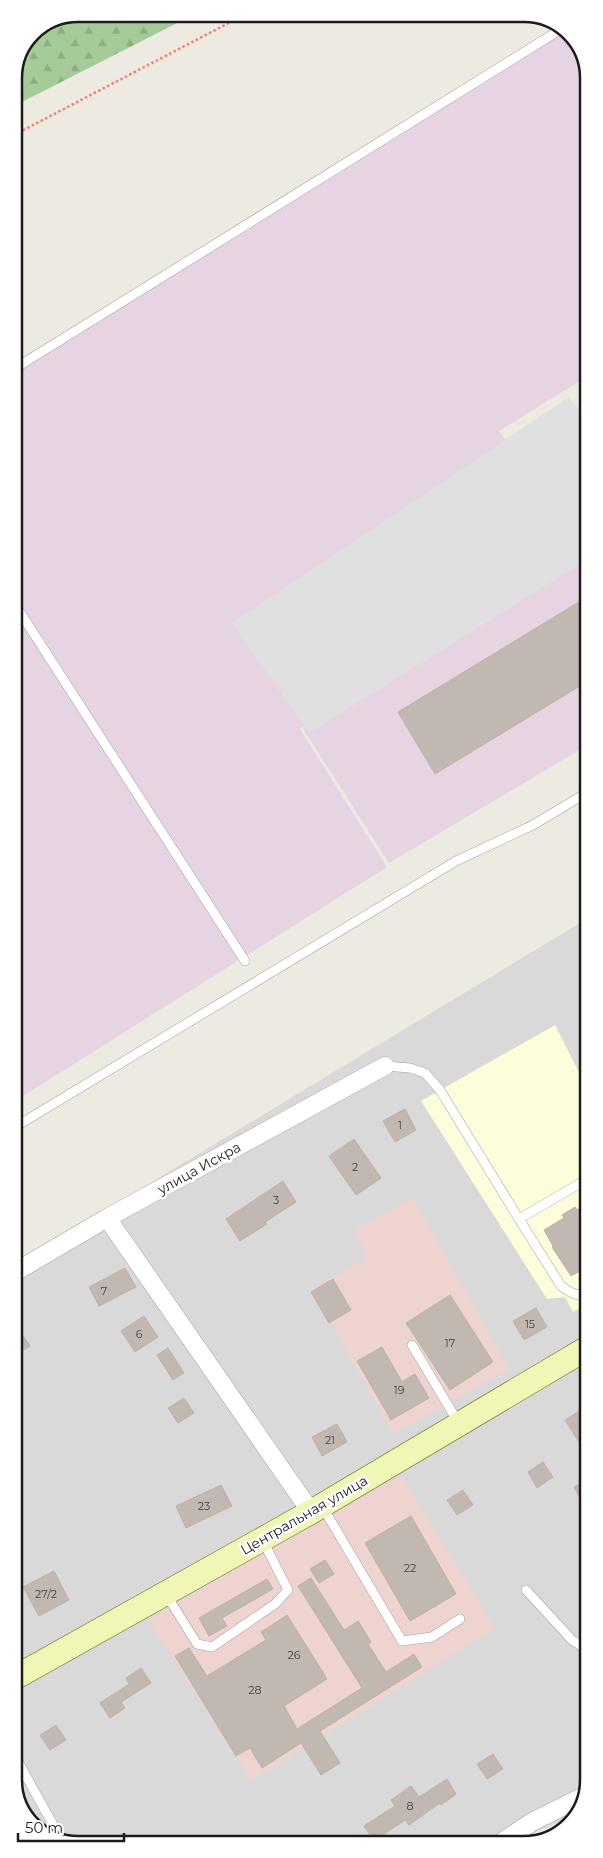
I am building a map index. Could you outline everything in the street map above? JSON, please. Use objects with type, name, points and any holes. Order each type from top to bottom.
[{"type":"main road","name":"Центральная улица","points":[[22,1674],[316,1509],[580,1352]]},
{"type":"street","name":"улица Искра","points":[[22,1268],[107,1218],[385,1066]]},
{"type":"street","points":[[107,1218],[316,1509]]},
{"type":"street","points":[[511,1836],[532,1822],[577,1799]]},
{"type":"lane","points":[[22,364],[557,33]]},
{"type":"lane","points":[[22,615],[245,961]]},
{"type":"lane","points":[[22,1124],[456,861],[534,825],[580,797]]},
{"type":"lane","points":[[385,1066],[410,1068],[425,1073],[440,1090],[561,1286],[580,1296]]},
{"type":"lane","points":[[519,1220],[580,1183]]},
{"type":"lane","points":[[412,1346],[460,1425]]},
{"type":"lane","points":[[316,1509],[402,1641],[432,1637],[460,1619]]},
{"type":"lane","points":[[165,1594],[197,1644],[212,1648],[275,1604],[288,1590],[262,1539]]},
{"type":"lane","points":[[526,1590],[572,1640],[580,1645]]},
{"type":"lane","points":[[22,1769],[56,1831]]},
{"type":"path","points":[[22,131],[230,22]]},
{"type":"shaded area","points":[[552,30],[561,36],[573,50],[580,71],[580,381],[499,431],[580,545],[580,555],[300,729],[387,867],[22,1097],[22,358]]},
{"type":"shaded area","points":[[569,397],[580,411],[580,564],[309,733],[232,623]]},
{"type":"shaded area","points":[[580,559],[580,750],[389,863],[303,729]]},
{"type":"shaded area","points":[[580,923],[580,1787],[578,1798],[573,1808],[562,1821],[525,1836],[75,1835],[57,1831],[47,1826],[36,1816],[24,1794],[22,1780],[22,1261]]},
{"type":"shaded area","points":[[555,1025],[580,1074],[580,1308],[573,1312],[565,1297],[547,1299],[421,1101]]},
{"type":"shaded area","points":[[413,1198],[509,1369],[393,1434],[312,1289],[368,1257],[354,1230]]},
{"type":"shaded area","points":[[401,1475],[495,1628],[252,1780],[148,1619]]},
{"type":"green space","points":[[78,22],[179,22],[22,102],[22,78],[27,57],[32,47],[47,32],[57,27]]},
{"type":"building","points":[[579,602],[580,604],[580,686],[435,774],[398,712]]},
{"type":"building","points":[[405,1109],[416,1130],[395,1142],[383,1121]]},
{"type":"building","points":[[354,1139],[381,1178],[356,1195],[329,1156]]},
{"type":"building","points":[[283,1181],[296,1202],[240,1241],[226,1219]]},
{"type":"building","points":[[575,1207],[577,1210],[580,1208],[580,1271],[571,1276],[552,1247],[544,1230],[564,1218],[562,1215]]},
{"type":"building","points":[[125,1268],[136,1287],[99,1306],[89,1287]]},
{"type":"building","points":[[333,1279],[351,1310],[329,1323],[311,1292]]},
{"type":"building","points":[[450,1295],[493,1362],[450,1390],[406,1323]]},
{"type":"building","points":[[536,1308],[547,1327],[524,1340],[513,1321]]},
{"type":"building","points":[[144,1316],[158,1337],[135,1352],[121,1331]]},
{"type":"building","points":[[22,1334],[30,1346],[22,1351]]},
{"type":"building","points":[[382,1347],[402,1382],[415,1374],[429,1398],[391,1420],[357,1361]]},
{"type":"building","points":[[168,1348],[184,1373],[173,1380],[157,1355]]},
{"type":"building","points":[[184,1398],[194,1413],[178,1423],[168,1408]]},
{"type":"building","points":[[580,1411],[580,1444],[565,1420]]},
{"type":"building","points":[[337,1424],[347,1442],[322,1456],[312,1437]]},
{"type":"building","points":[[543,1462],[553,1477],[537,1488],[528,1472]]},
{"type":"building","points":[[580,1483],[580,1498],[574,1487]]},
{"type":"building","points":[[221,1485],[232,1506],[186,1528],[176,1506]]},
{"type":"building","points":[[463,1490],[473,1505],[457,1515],[447,1500]]},
{"type":"building","points":[[411,1516],[456,1594],[410,1621],[365,1543]]},
{"type":"building","points":[[325,1560],[334,1574],[319,1583],[310,1569]]},
{"type":"building","points":[[54,1571],[69,1600],[39,1616],[23,1587]]},
{"type":"building","points":[[311,1578],[344,1630],[358,1621],[371,1642],[368,1644],[386,1672],[414,1654],[422,1667],[320,1731],[340,1763],[321,1775],[301,1743],[262,1768],[250,1748],[236,1756],[175,1656],[189,1648],[207,1676],[266,1640],[261,1632],[287,1615],[327,1679],[284,1706],[297,1729],[362,1688],[298,1586]]},
{"type":"building","points":[[267,1579],[273,1589],[222,1618],[227,1626],[209,1636],[199,1618]]},
{"type":"building","points":[[141,1668],[151,1683],[121,1702],[125,1708],[110,1718],[100,1703],[129,1684],[126,1678]]},
{"type":"building","points":[[56,1725],[66,1740],[50,1750],[40,1735]]},
{"type":"building","points":[[493,1754],[503,1769],[487,1779],[477,1764]]},
{"type":"building","points":[[447,1779],[456,1794],[409,1825],[405,1820],[382,1836],[370,1836],[364,1826],[395,1806],[391,1800],[411,1786],[419,1797]]}]
